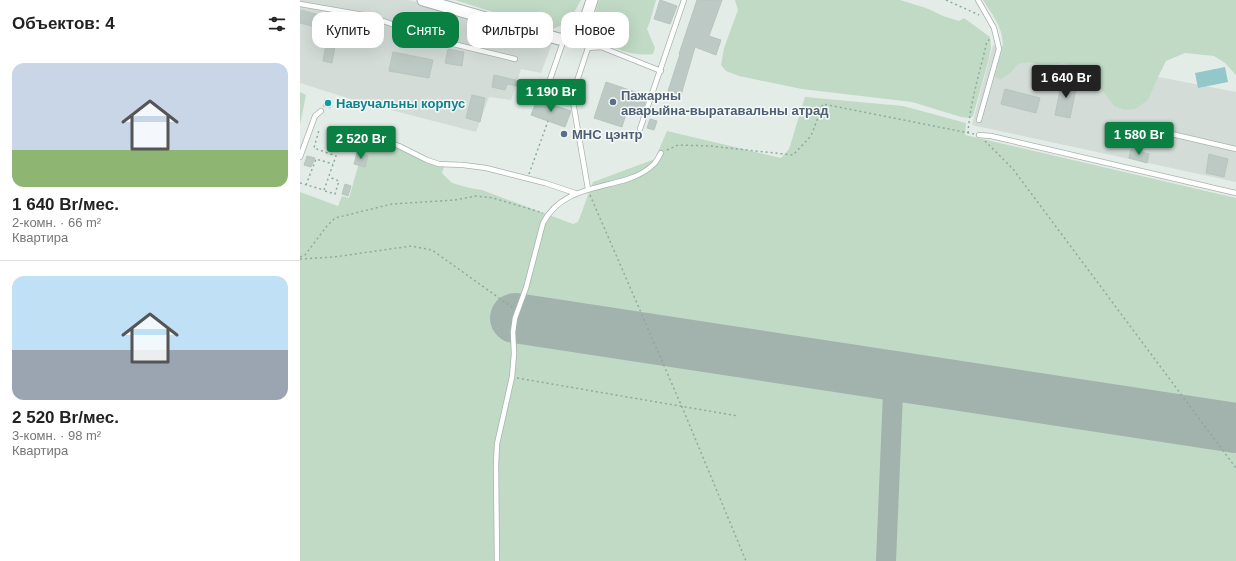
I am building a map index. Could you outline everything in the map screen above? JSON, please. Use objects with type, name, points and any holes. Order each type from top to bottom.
[{"type":"street","points":[[423,0],[561,39]]},
{"type":"street","points":[[587,12],[592,0]]},
{"type":"lane","points":[[640,129],[684,0]]},
{"type":"lane","points":[[978,0],[990,21],[996,37],[998,49],[979,120]]},
{"type":"lane","points":[[300,4],[369,16],[437,40],[515,58]]},
{"type":"lane","points":[[561,47],[546,91],[566,99],[572,96]]},
{"type":"lane","points":[[588,48],[572,96],[588,189]]},
{"type":"lane","points":[[604,48],[661,71]]},
{"type":"lane","points":[[300,157],[315,116],[322,111]]},
{"type":"lane","points":[[1146,128],[1236,149]]},
{"type":"lane","points":[[979,135],[991,136],[1236,193]]},
{"type":"lane","points":[[358,136],[380,139],[439,164],[486,168],[575,193]]},
{"type":"lane","points":[[497,561],[497,444],[512,377],[514,354],[513,332],[543,223],[547,214],[559,203],[575,193],[634,177],[646,171],[655,163],[661,153]]},
{"type":"path","points":[[946,0],[990,21]]},
{"type":"path","points":[[968,132],[970,112],[987,41],[996,37]]},
{"type":"path","points":[[661,153],[678,145],[710,146],[793,155],[810,136],[823,104],[979,135],[1017,174],[1236,468]]},
{"type":"path","points":[[528,179],[548,121]]},
{"type":"path","points":[[319,130],[314,148],[336,156],[324,190]]},
{"type":"path","points":[[306,185],[316,158],[333,164]]},
{"type":"path","points":[[300,183],[334,194],[340,181],[329,177]]},
{"type":"path","points":[[588,189],[682,405],[746,561]]},
{"type":"path","points":[[300,258],[305,255],[326,226],[335,218],[392,204],[455,200],[476,196],[493,198],[547,214]]},
{"type":"path","points":[[300,258],[334,257],[411,246],[432,250],[518,312]]},
{"type":"path","points":[[512,377],[682,405],[738,416]]},
{"type":"shaded area","points":[[300,0],[409,0],[451,12],[392,12],[392,48],[459,48],[459,14],[467,17],[467,48],[550,48],[541,73],[521,69],[511,100],[489,97],[476,132],[360,102],[300,83]]},
{"type":"shaded area","points":[[993,45],[1236,92],[1236,182],[972,125]]},
{"type":"green space","points":[[455,0],[581,0],[574,12],[561,12],[561,26],[553,29],[553,12],[493,12]]},
{"type":"green space","points":[[599,0],[656,0],[647,29],[655,48],[653,54],[636,54],[616,48],[629,48],[629,12],[596,12]]},
{"type":"green space","points":[[735,0],[900,0],[959,21],[964,18],[990,37],[991,48],[988,62],[973,116],[970,118],[961,117],[912,102],[802,89],[739,76],[726,71],[721,65],[724,48],[738,10]]},
{"type":"green space","points":[[983,0],[1236,0],[1236,75],[1225,63],[1214,56],[1185,53],[1166,61],[1148,100],[1135,109],[1125,110],[1114,106],[1092,77],[1076,67],[1064,63],[1044,66],[1029,62],[1018,64],[1010,73],[1001,79],[996,78],[996,68],[1002,51],[1002,37],[998,24]]},
{"type":"green space","points":[[300,92],[306,95],[300,125]]},
{"type":"green space","points":[[805,97],[903,106],[966,123],[965,135],[1236,198],[1236,561],[300,561],[300,192],[338,206],[342,196],[349,198],[364,145],[364,138],[397,147],[444,167],[442,173],[452,183],[482,190],[573,224],[578,222],[593,182],[655,159],[667,131],[781,158],[789,149]]},
{"type":"water","points":[[1225,67],[1228,82],[1198,88],[1195,73]]},
{"type":"building","points":[[660,0],[677,6],[670,24],[654,19]]},
{"type":"building","points":[[697,0],[722,0],[709,36],[721,40],[716,55],[695,47],[681,95],[668,91]]},
{"type":"building","points":[[301,10],[312,13],[312,26],[300,23]]},
{"type":"building","points":[[325,48],[335,48],[332,63],[323,61]]},
{"type":"building","points":[[448,49],[464,52],[462,66],[445,63]]},
{"type":"building","points":[[393,52],[433,60],[429,78],[389,71]]},
{"type":"building","points":[[494,75],[524,82],[523,87],[507,84],[505,90],[492,87]]},
{"type":"building","points":[[1062,80],[1077,84],[1070,118],[1055,115]]},
{"type":"building","points":[[606,82],[647,96],[642,112],[628,107],[622,127],[594,118]]},
{"type":"building","points":[[1005,89],[1040,98],[1036,113],[1001,104]]},
{"type":"building","points":[[472,95],[485,98],[480,122],[466,118]]},
{"type":"building","name":"Навучальны корпус","points":[[325,99],[332,101],[330,108],[323,106]]},
{"type":"building","points":[[537,100],[571,111],[565,127],[531,115]]},
{"type":"building","points":[[650,119],[657,121],[654,130],[647,128]]},
{"type":"building","points":[[1131,149],[1149,154],[1147,163],[1129,158]]},
{"type":"building","points":[[357,153],[368,156],[365,167],[354,164]]},
{"type":"building","points":[[1209,154],[1228,159],[1224,177],[1206,173]]},
{"type":"building","points":[[307,156],[315,158],[311,167],[304,165]]},
{"type":"building","points":[[345,184],[351,186],[348,196],[342,194]]},
{"type":"taxiway","points":[[886,561],[893,393],[902,377]]},
{"type":"runway","points":[[515,318],[1236,428]]},
{"type":"place","name":"Пажарны аварыйна-выратавальны атрад","points":[[613,102]]},
{"type":"place","name":"Навучальны корпус","points":[[328,103]]},
{"type":"place","name":"МНС цэнтр","points":[[564,134]]}]
